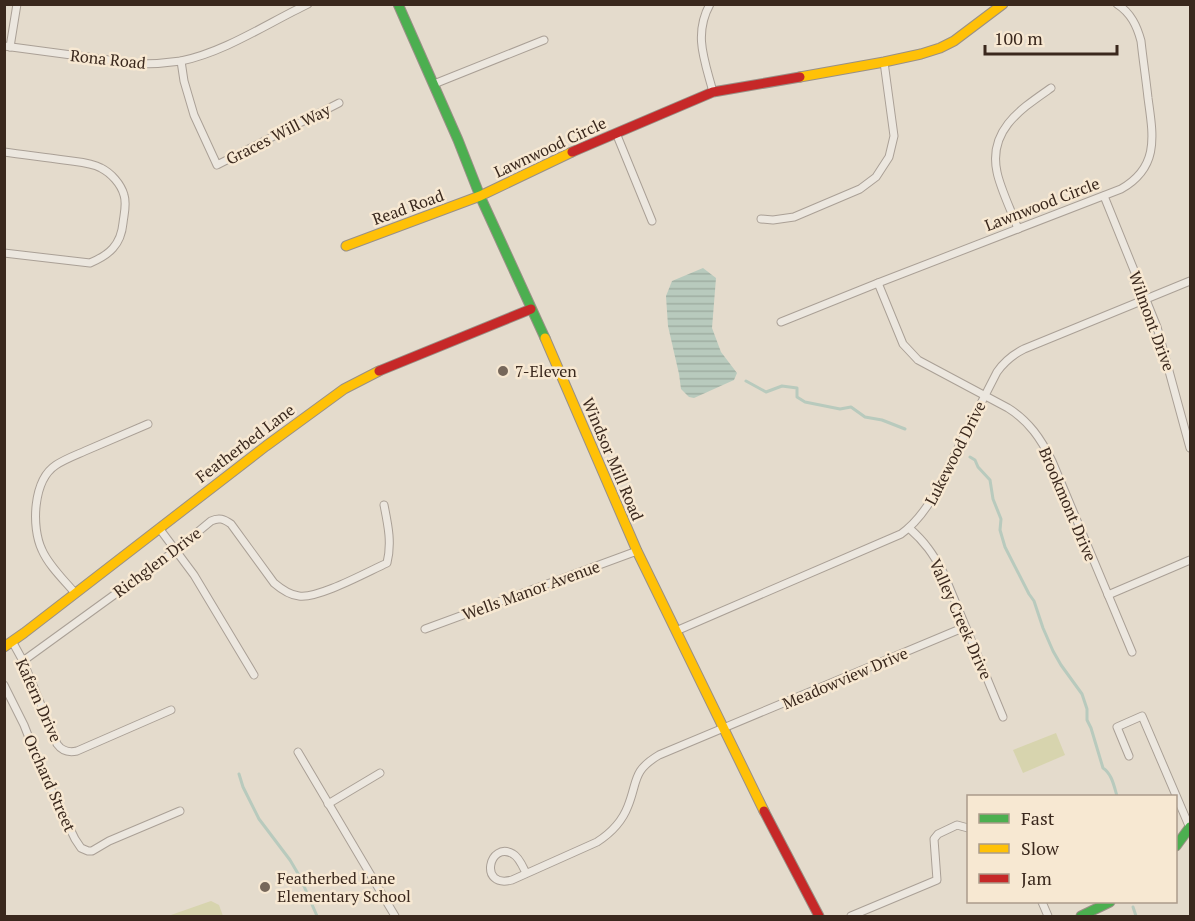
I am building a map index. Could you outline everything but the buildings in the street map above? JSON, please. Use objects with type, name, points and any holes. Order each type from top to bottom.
[{"type":"street","points":[[8,46],[17,4]]},
{"type":"street","name":"Rona Road","points":[[8,46],[139,64],[181,61],[217,50],[294,8],[308,4]]},
{"type":"street","name":"Windsor Mill Road","points":[[398,4],[637,552],[752,787],[819,916]]},
{"type":"street","points":[[710,4],[700,34],[713,92]]},
{"type":"street","name":"Lawnwood Circle","points":[[480,196],[531,171],[713,92],[884,62],[940,48],[1003,4]]},
{"type":"street","name":"Lawnwood Circle","points":[[781,322],[1104,196],[1121,189],[1136,178],[1148,162],[1152,151],[1152,128],[1141,41],[1131,16],[1117,4]]},
{"type":"street","points":[[434,84],[544,40]]},
{"type":"street","name":"Graces Will Way","points":[[181,61],[194,115],[217,165],[339,104]]},
{"type":"street","points":[[761,219],[794,217],[860,189],[876,177],[889,157],[894,136],[884,62]]},
{"type":"street","points":[[1018,229],[997,174],[999,139],[1012,118],[1051,88]]},
{"type":"street","points":[[616,134],[652,221]]},
{"type":"street","points":[[4,152],[99,167],[109,173],[118,183],[126,206],[118,242],[103,257],[90,263],[4,253]]},
{"type":"street","name":"Read Road","points":[[346,246],[480,196]]},
{"type":"street","name":"Wilmont Drive","points":[[1104,196],[1157,327],[1191,448]]},
{"type":"street","name":"Lukewood Drive","points":[[676,631],[890,540],[909,528],[925,511],[933,497],[996,372],[1013,355],[1145,298],[1191,281]]},
{"type":"street","name":"Brookmont Drive","points":[[878,283],[903,344],[910,353],[928,367],[1020,416],[1039,437],[1052,461],[1132,652]]},
{"type":"street","name":"Featherbed Lane","points":[[8,644],[344,389],[387,367],[531,309]]},
{"type":"street","points":[[75,593],[48,560],[37,537],[37,500],[44,478],[56,465],[148,424]]},
{"type":"street","name":"Richglen Drive","points":[[23,661],[176,550],[211,520],[216,518],[226,520],[231,524],[274,583],[282,590],[300,597],[321,593],[387,563],[390,533],[384,506]]},
{"type":"street","points":[[159,528],[194,575],[254,675]]},
{"type":"street","name":"Valley Creek Drive","points":[[909,528],[922,539],[943,572],[1003,717]]},
{"type":"street","name":"Wells Manor Avenue","points":[[425,629],[637,552]]},
{"type":"street","points":[[1108,595],[1191,560]]},
{"type":"street","name":"Meadowview Drive","points":[[526,873],[608,835],[617,826],[629,806],[640,770],[659,755],[965,627]]},
{"type":"street","name":"Kafern Drive","points":[[8,644],[23,661],[57,744],[65,751],[72,753],[171,710]]},
{"type":"street","name":"Orchard Street","points":[[4,685],[24,725],[42,771],[81,848],[92,851],[109,841],[180,811]]},
{"type":"street","points":[[1129,756],[1117,727],[1142,716],[1176,795]]},
{"type":"street","points":[[298,752],[394,916]]},
{"type":"street","points":[[328,804],[380,773]]},
{"type":"street","points":[[1177,798],[1190,828],[1177,845]]},
{"type":"street","points":[[851,916],[937,880],[934,839],[938,834],[957,825],[967,828]]},
{"type":"street","points":[[507,852],[517,857],[526,873],[506,882],[500,881],[491,873],[490,866],[495,855],[507,852]]},
{"type":"street","points":[[1081,916],[1108,903]]},
{"type":"shaded area","points":[[703,268],[716,278],[712,328],[721,352],[737,373],[734,380],[694,398],[689,397],[681,389],[668,326],[666,296],[672,281]]},
{"type":"shaded area","points":[[1056,733],[1065,755],[1023,773],[1013,750]]},
{"type":"shaded area","points":[[211,901],[219,905],[223,916],[168,916]]},
{"type":"waterway","points":[[746,381],[766,392],[782,386],[797,388],[797,397],[805,402],[840,409],[851,407],[865,417],[882,420],[905,429]]},
{"type":"waterway","points":[[970,457],[975,460],[990,480],[993,499],[1001,519],[1000,530],[1005,547],[1034,601],[1053,651],[1082,694],[1087,709],[1087,720],[1103,768],[1111,777],[1117,795]]},
{"type":"waterway","points":[[239,774],[259,819],[290,860],[317,916]]},
{"type":"waterway","points":[[1133,907],[1136,916]]},
{"type":"traffic: fast","points":[[398,4],[480,196],[545,338]]},
{"type":"traffic: fast","points":[[1177,845],[1190,827]]},
{"type":"traffic: fast","points":[[1081,916],[1108,903]]},
{"type":"traffic: slow","points":[[800,77],[884,62],[940,48],[954,41],[1003,4]]},
{"type":"traffic: slow","points":[[346,246],[480,196],[572,152]]},
{"type":"traffic: slow","points":[[545,338],[637,551],[764,811]]},
{"type":"traffic: slow","points":[[4,647],[266,446],[344,389],[379,371]]},
{"type":"traffic: jam","points":[[572,152],[713,92],[800,77]]},
{"type":"traffic: jam","points":[[379,371],[531,309]]},
{"type":"traffic: jam","points":[[764,811],[819,916]]},
{"type":"place","name":"7-Eleven","points":[[503,371]]},
{"type":"place","name":"Featherbed Lane Elementary School","points":[[265,887]]}]
